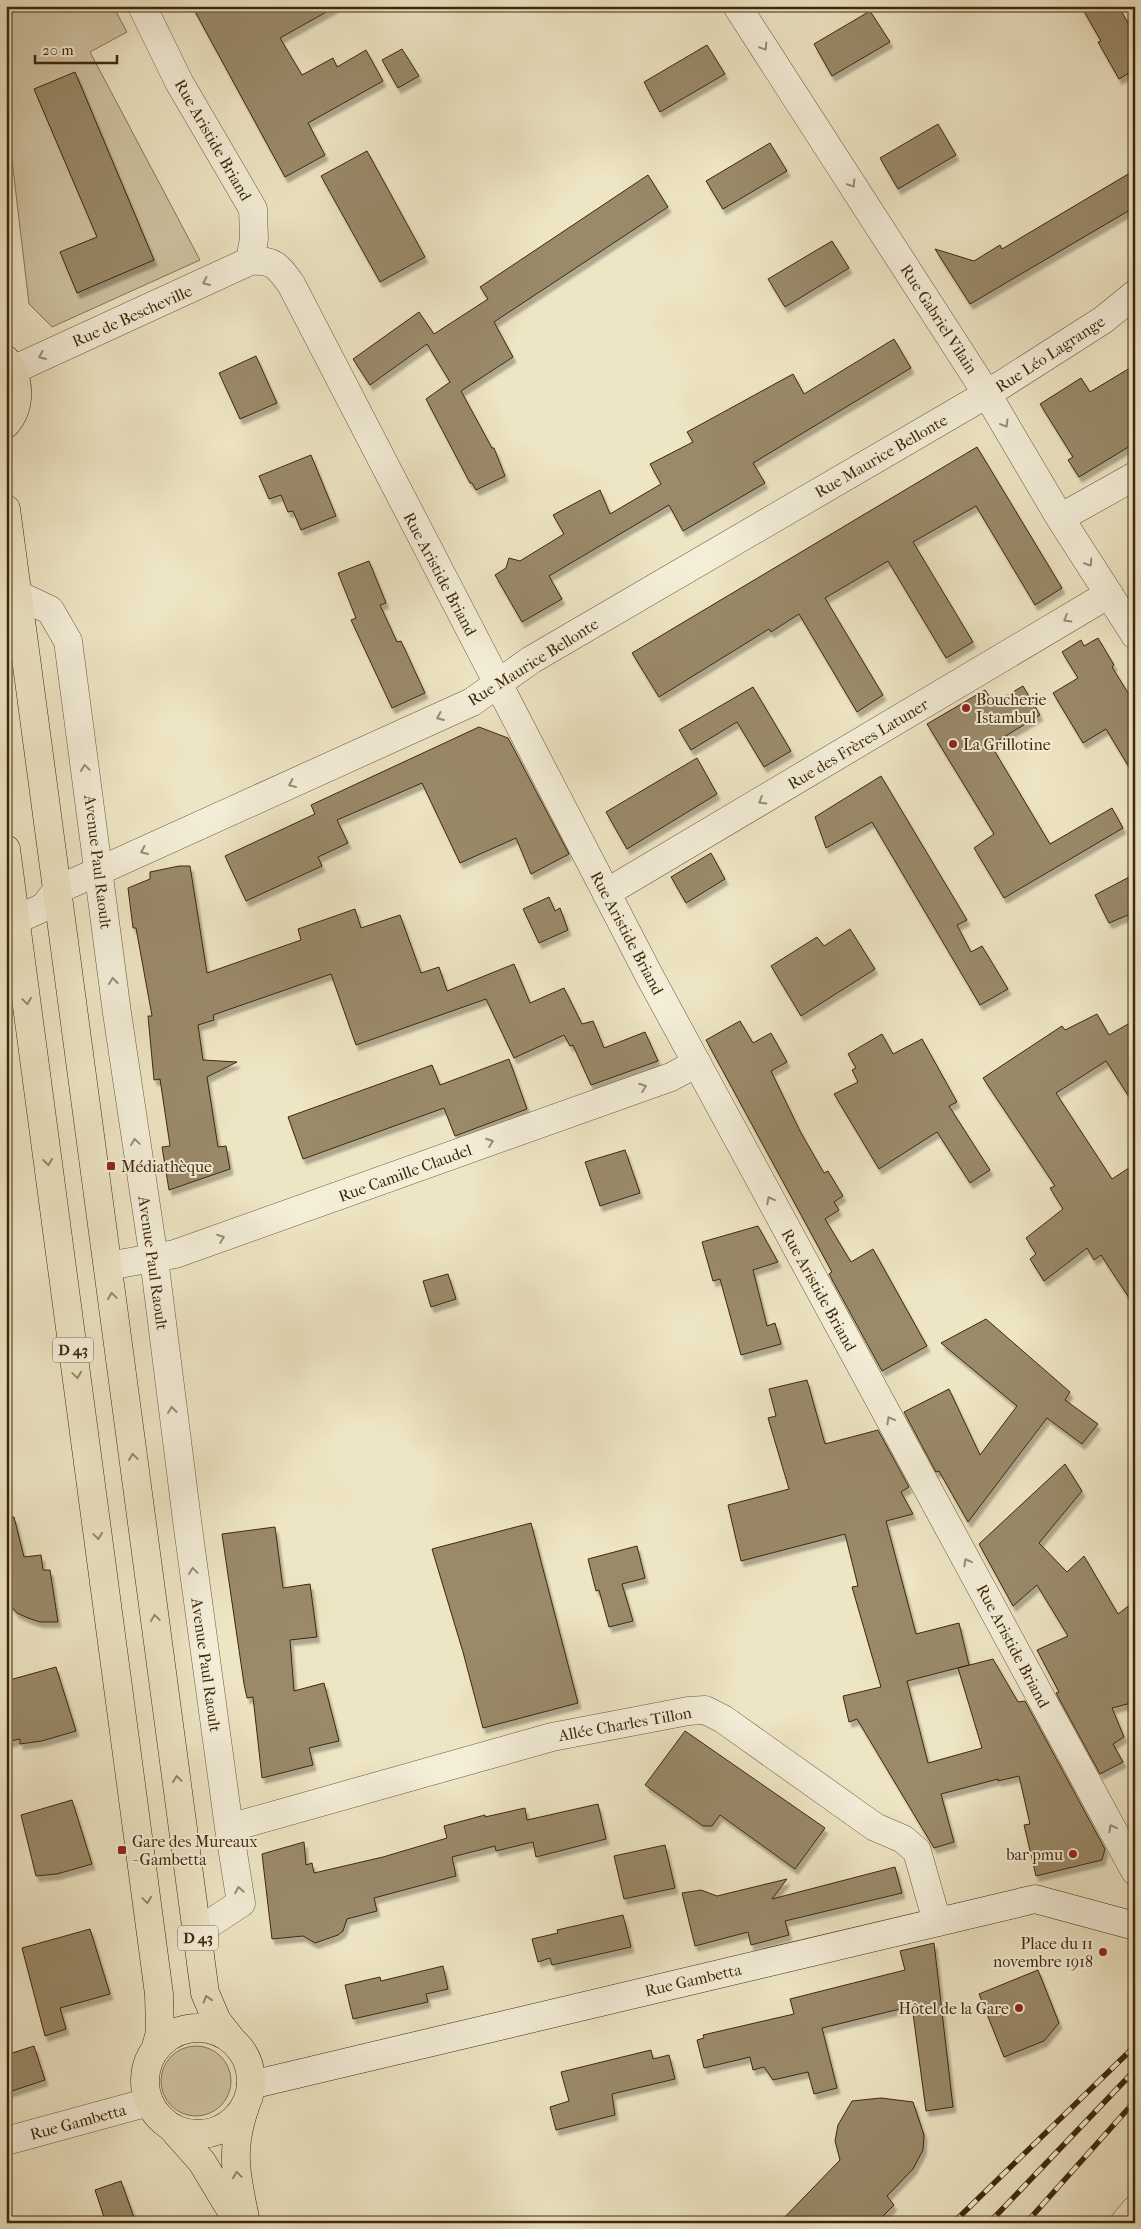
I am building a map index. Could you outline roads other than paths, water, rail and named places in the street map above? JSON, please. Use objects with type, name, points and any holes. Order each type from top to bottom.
[{"type":"main road","points":[[7,425],[15,407],[18,393],[10,365]]},
{"type":"main road","name":"D 43","points":[[6,509],[206,1998],[217,2021],[232,2040]]},
{"type":"main road","name":"D 43","points":[[6,849],[16,920],[14,968],[159,1994],[160,2033],[155,2050]]},
{"type":"main road","points":[[239,2223],[202,2162],[170,2126],[159,2117],[149,2102],[145,2077],[148,2063],[155,2050],[171,2035],[192,2028],[213,2030],[232,2040],[242,2051],[249,2064],[248,2095],[236,2136],[234,2154],[246,2223]]},
{"type":"main road","points":[[170,2126],[190,2134],[212,2132],[232,2122],[248,2095]]},
{"type":"street","name":"Rue Aristide Briand","points":[[142,6],[178,82],[253,209],[254,239],[250,261],[266,260],[279,268],[291,284],[606,894],[1135,1871]]},
{"type":"street","name":"Rue Gabriel Vilain","points":[[737,6],[987,394],[1060,518],[1134,633]]},
{"type":"street","name":"Rue de Bescheville","points":[[10,365],[250,261]]},
{"type":"street","name":"Rue Léo Lagrange","points":[[987,394],[1103,320],[1135,294]]},
{"type":"street","name":"Rue Maurice Bellonte","points":[[57,890],[472,702],[531,660],[987,394]]},
{"type":"street","points":[[1060,518],[1135,476]]},
{"type":"street","name":"Rue des Frères Latuner","points":[[606,894],[1109,594]]},
{"type":"street","name":"Avenue Paul Raoult","points":[[18,595],[50,610],[68,641],[100,871],[117,1013],[154,1259],[186,1518],[229,1828],[242,1903],[197,1932]]},
{"type":"street","points":[[16,920],[44,907],[57,890]]},
{"type":"street","name":"Rue Camille Claudel","points":[[108,1266],[175,1254],[671,1077],[697,1063]]},
{"type":"street","name":"Allée Charles Tillon","points":[[229,1828],[552,1737],[688,1711],[705,1710],[723,1719],[875,1827],[903,1839],[910,1845],[916,1851],[937,1922]]},
{"type":"street","name":"Rue Gambetta","points":[[248,2095],[1035,1899],[1135,1926]]},
{"type":"street","name":"Rue Gambetta","points":[[6,2141],[149,2102]]},
{"type":"street","points":[[1124,2223],[1135,2210]]},
{"type":"railway","points":[[953,2223],[1135,2046]]},
{"type":"railway","points":[[989,2223],[1135,2070]]},
{"type":"railway","points":[[1026,2223],[1135,2101]]},
{"type":"place","name":"Boucherie Istambul","points":[[966,708]]},
{"type":"place","name":"La Grillotine","points":[[953,744]]},
{"type":"place","name":"Médiathèque","points":[[111,1166]]},
{"type":"place","name":"Gare des Mureaux - Gambetta","points":[[122,1850]]},
{"type":"place","name":"bar pmu","points":[[1073,1854]]},
{"type":"place","name":"Place du 11 novembre 1918","points":[[1103,1952]]},
{"type":"place","name":"Hôtel de la Gare","points":[[1019,2008]]}]
